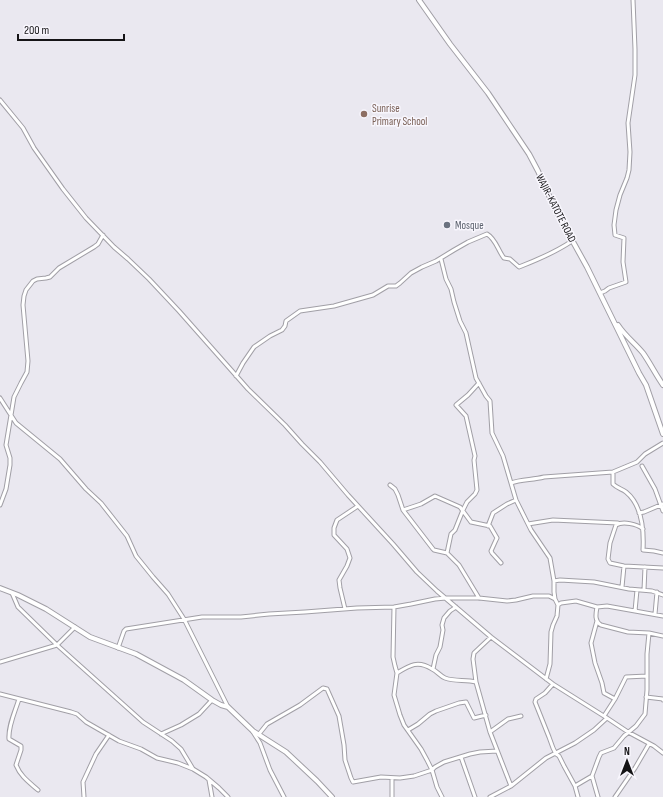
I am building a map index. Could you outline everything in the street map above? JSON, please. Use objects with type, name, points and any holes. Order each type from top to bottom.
[{"type":"street","name":"WAJIR-KATOTE ROAD","points":[[419,0],[457,54],[488,93],[529,154],[556,211],[587,267],[646,385],[663,434]]},
{"type":"street","points":[[600,293],[626,282],[623,262],[624,238],[615,235],[614,225],[620,195],[629,170],[630,152],[628,123],[635,76],[633,0]]},
{"type":"street","points":[[0,100],[23,128],[34,148],[86,218],[114,247],[149,279],[179,311],[248,389],[320,462],[417,572],[492,637],[546,679],[663,753]]},
{"type":"street","points":[[236,376],[254,347],[282,330],[286,321],[300,311],[334,306],[373,295],[388,286],[396,286],[422,267],[441,259],[468,242],[487,234],[493,240],[500,254],[504,258],[510,259],[519,267],[565,246],[572,241]]},
{"type":"street","points":[[0,505],[6,489],[10,465],[10,458],[6,446],[14,397],[27,372],[28,361],[23,305],[26,290],[37,279],[50,277],[59,268],[94,247],[98,244],[103,235]]},
{"type":"street","points":[[441,259],[460,321],[466,333],[476,378],[490,401],[492,433],[503,456],[516,500],[531,530],[550,558],[555,599],[558,605],[557,616],[551,632],[550,664],[546,679]]},
{"type":"street","points":[[610,313],[624,334],[643,354],[663,385]]},
{"type":"street","points":[[447,553],[451,534],[455,530],[462,510],[477,490],[474,460],[475,456],[466,416],[456,405],[479,383]]},
{"type":"street","points":[[0,398],[16,423],[60,459],[86,489],[101,503],[127,536],[136,556],[168,594],[184,619],[228,707],[253,730],[286,752],[332,797]]},
{"type":"street","points":[[511,483],[544,477],[613,472],[637,462],[645,454],[663,443]]},
{"type":"street","points":[[642,466],[655,488],[662,504],[663,511]]},
{"type":"street","points":[[613,472],[613,484],[627,492],[640,513],[644,539],[643,550],[663,553]]},
{"type":"street","points":[[390,485],[395,489],[403,510],[433,549],[447,553],[462,570],[479,598]]},
{"type":"street","points":[[403,510],[421,504],[435,496],[457,506],[471,522],[490,526],[497,538],[491,551],[501,563]]},
{"type":"street","points":[[488,526],[493,513],[516,500]]},
{"type":"street","points":[[640,513],[662,504]]},
{"type":"street","points":[[344,609],[339,580],[350,558],[348,549],[334,535],[334,528],[337,520],[358,506]]},
{"type":"street","points":[[528,524],[553,520],[636,524],[643,529]]},
{"type":"street","points":[[619,523],[616,525],[610,543],[608,559],[610,563],[624,566],[663,568]]},
{"type":"street","points":[[645,567],[662,567],[663,563]]},
{"type":"street","points":[[622,587],[624,566]]},
{"type":"street","points":[[644,590],[645,567]]},
{"type":"street","points":[[554,581],[594,582],[657,592],[663,595]]},
{"type":"street","points":[[0,588],[46,609],[90,637],[136,654],[178,676],[212,700],[228,707]]},
{"type":"street","points":[[635,611],[637,590]]},
{"type":"street","points":[[655,614],[657,592]]},
{"type":"street","points":[[12,593],[18,607],[56,645],[143,722],[172,741],[181,750],[193,769]]},
{"type":"street","points":[[118,648],[126,630],[184,619],[202,617],[241,617],[394,606],[446,598],[479,598],[507,601],[533,596],[548,596],[555,599]]},
{"type":"street","points":[[558,605],[565,602],[576,601],[597,607],[607,606],[663,616]]},
{"type":"street","points":[[394,606],[393,657],[397,673],[394,695],[404,725],[421,749],[432,770],[436,787],[442,797]]},
{"type":"street","points":[[433,669],[444,630],[442,625],[444,618],[456,607]]},
{"type":"street","points":[[597,607],[597,621],[591,643],[604,693],[615,699]]},
{"type":"street","points":[[597,621],[598,624],[628,632],[649,633],[663,636]]},
{"type":"street","points":[[0,662],[56,645],[76,627]]},
{"type":"street","points":[[598,797],[592,776],[598,757],[601,753],[613,749],[628,732],[636,726],[645,714],[649,633]]},
{"type":"street","points":[[492,637],[474,653],[473,659],[476,682],[490,732],[511,786]]},
{"type":"street","points":[[397,673],[414,664],[433,669],[444,678],[476,682]]},
{"type":"street","points":[[490,797],[511,786],[542,760],[581,740],[594,730],[605,717],[626,677],[647,676]]},
{"type":"street","points":[[553,684],[534,702],[556,754],[559,756],[575,786],[578,797]]},
{"type":"street","points":[[259,734],[267,724],[300,705],[323,688],[327,689],[339,716],[345,760],[353,782],[388,777],[414,776],[432,770],[441,763],[470,754],[497,751]]},
{"type":"street","points":[[0,694],[36,702],[77,714],[86,722],[119,741],[141,749],[157,758],[178,762],[193,769],[209,780],[228,797]]},
{"type":"street","points":[[646,697],[663,700]]},
{"type":"street","points":[[19,699],[10,725],[8,734],[9,740],[21,746],[16,766],[19,773],[25,780],[38,790]]},
{"type":"street","points":[[161,734],[199,714],[212,700]]},
{"type":"street","points":[[408,730],[430,714],[458,703],[466,702],[474,718],[486,715]]},
{"type":"street","points":[[490,732],[508,719],[521,716]]},
{"type":"street","points":[[253,730],[270,770],[284,797]]},
{"type":"street","points":[[84,797],[83,782],[96,754],[109,735]]},
{"type":"street","points":[[615,797],[649,744]]},
{"type":"street","points":[[461,757],[475,797]]},
{"type":"street","points":[[575,786],[592,776]]},
{"type":"street","points":[[392,778],[392,797]]},
{"type":"street","points":[[209,780],[212,797]]},
{"type":"place","name":"Sunrise Primary School","points":[[364,114]]},
{"type":"place","name":"Mosque","points":[[447,225]]}]
